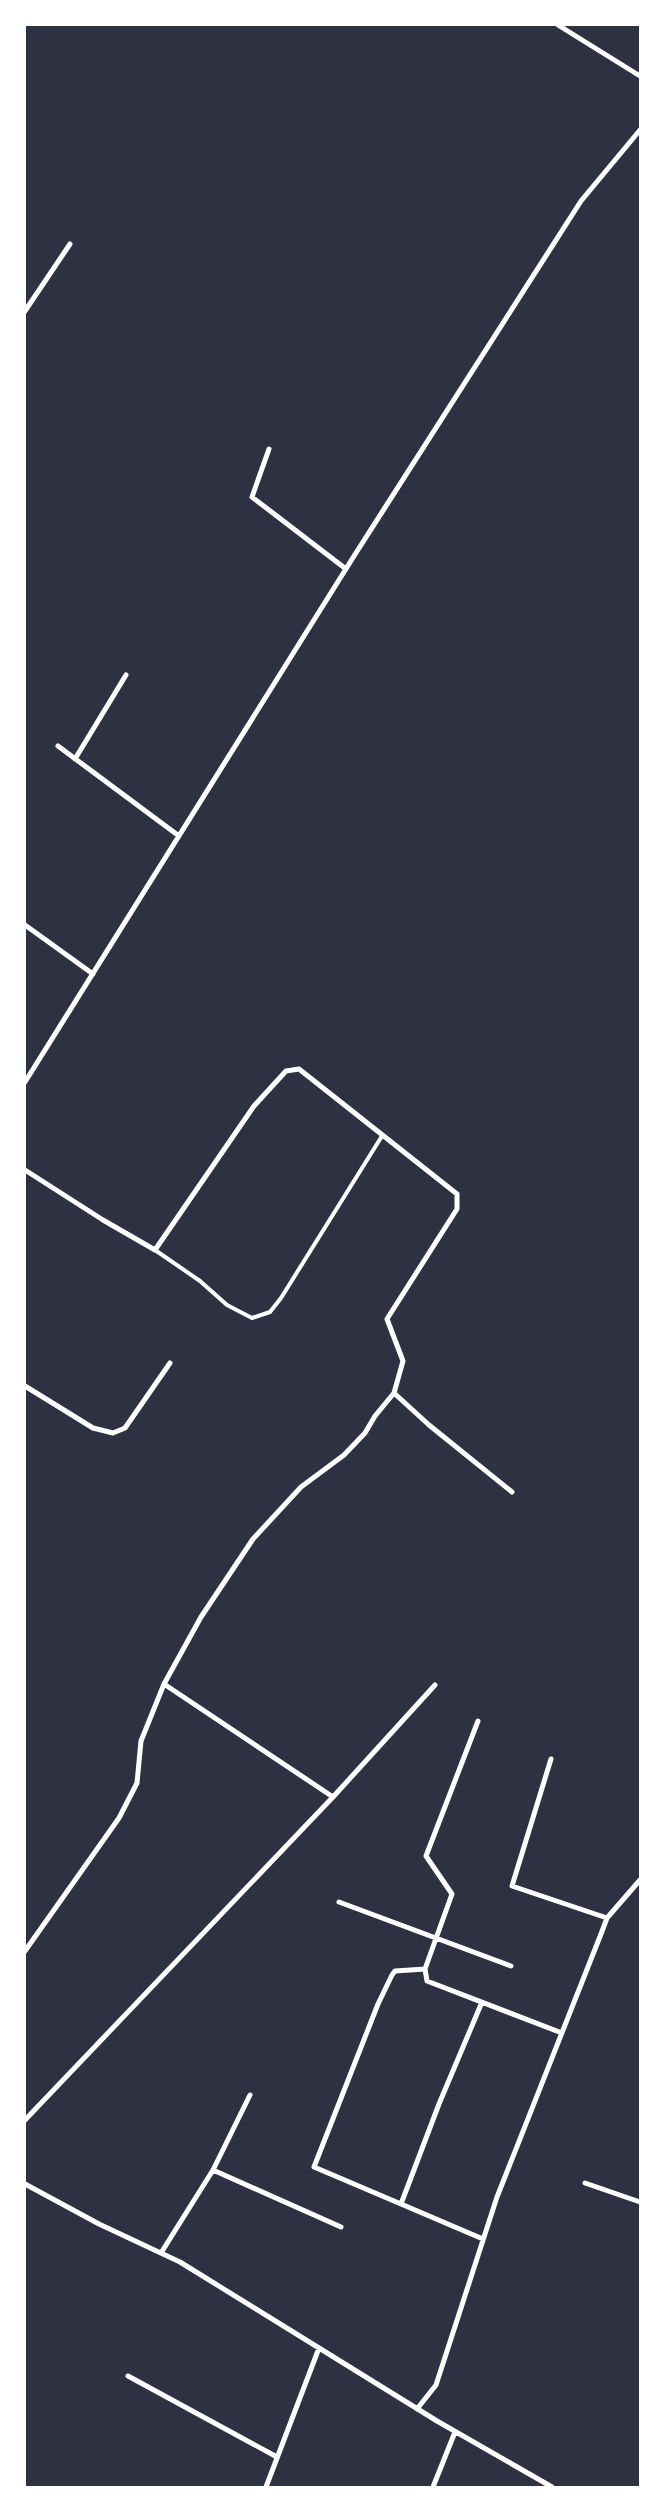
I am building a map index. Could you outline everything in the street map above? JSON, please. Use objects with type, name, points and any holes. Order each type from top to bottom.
[{"type":"street","points":[[558,25],[640,76]]},
{"type":"street","points":[[25,1082],[346,569],[581,201],[640,130]]},
{"type":"street","points":[[25,311],[70,244]]},
{"type":"street","points":[[269,450],[252,497],[346,569]]},
{"type":"street","points":[[75,759],[126,675]]},
{"type":"street","points":[[58,746],[179,836]]},
{"type":"street","points":[[25,925],[93,974]]},
{"type":"street","points":[[25,1170],[103,1220],[155,1250],[254,1106],[286,1072],[298,1069],[307,1074],[382,1136],[457,1194],[457,1209],[387,1319],[403,1361],[394,1393],[365,1433],[344,1455],[301,1487],[253,1539],[201,1617],[164,1684],[141,1741],[137,1783],[120,1818],[25,1951]]},
{"type":"street","points":[[25,1386],[93,1428],[113,1433],[125,1428],[170,1363]]},
{"type":"street","points":[[394,1393],[428,1425],[512,1492]]},
{"type":"street","points":[[164,1684],[333,1796]]},
{"type":"street","points":[[25,2120],[333,1796],[435,1685]]},
{"type":"street","points":[[478,1721],[426,1856],[452,1894],[425,1969],[427,1981],[562,2033]]},
{"type":"street","points":[[551,1759],[512,1886],[608,1918]]},
{"type":"street","points":[[417,2409],[436,2385],[496,2197],[608,1918],[640,1880]]},
{"type":"street","points":[[339,1902],[511,1966]]},
{"type":"street","points":[[425,1969],[395,1971],[392,1975],[378,2004],[314,2167],[483,2239]]},
{"type":"street","points":[[401,2204],[439,2104],[482,2002]]},
{"type":"street","points":[[161,2253],[212,2170],[250,2095]]},
{"type":"street","points":[[212,2170],[341,2227]]},
{"type":"street","points":[[585,2183],[640,2202]]},
{"type":"street","points":[[25,2184],[99,2224],[180,2262],[455,2432],[552,2487]]},
{"type":"street","points":[[266,2487],[319,2348]]},
{"type":"street","points":[[128,2376],[277,2457]]},
{"type":"street","points":[[433,2487],[455,2432]]},
{"type":"lane","points":[[155,1250],[200,1281],[227,1305],[252,1318],[266,1315],[281,1298],[382,1136]]}]
